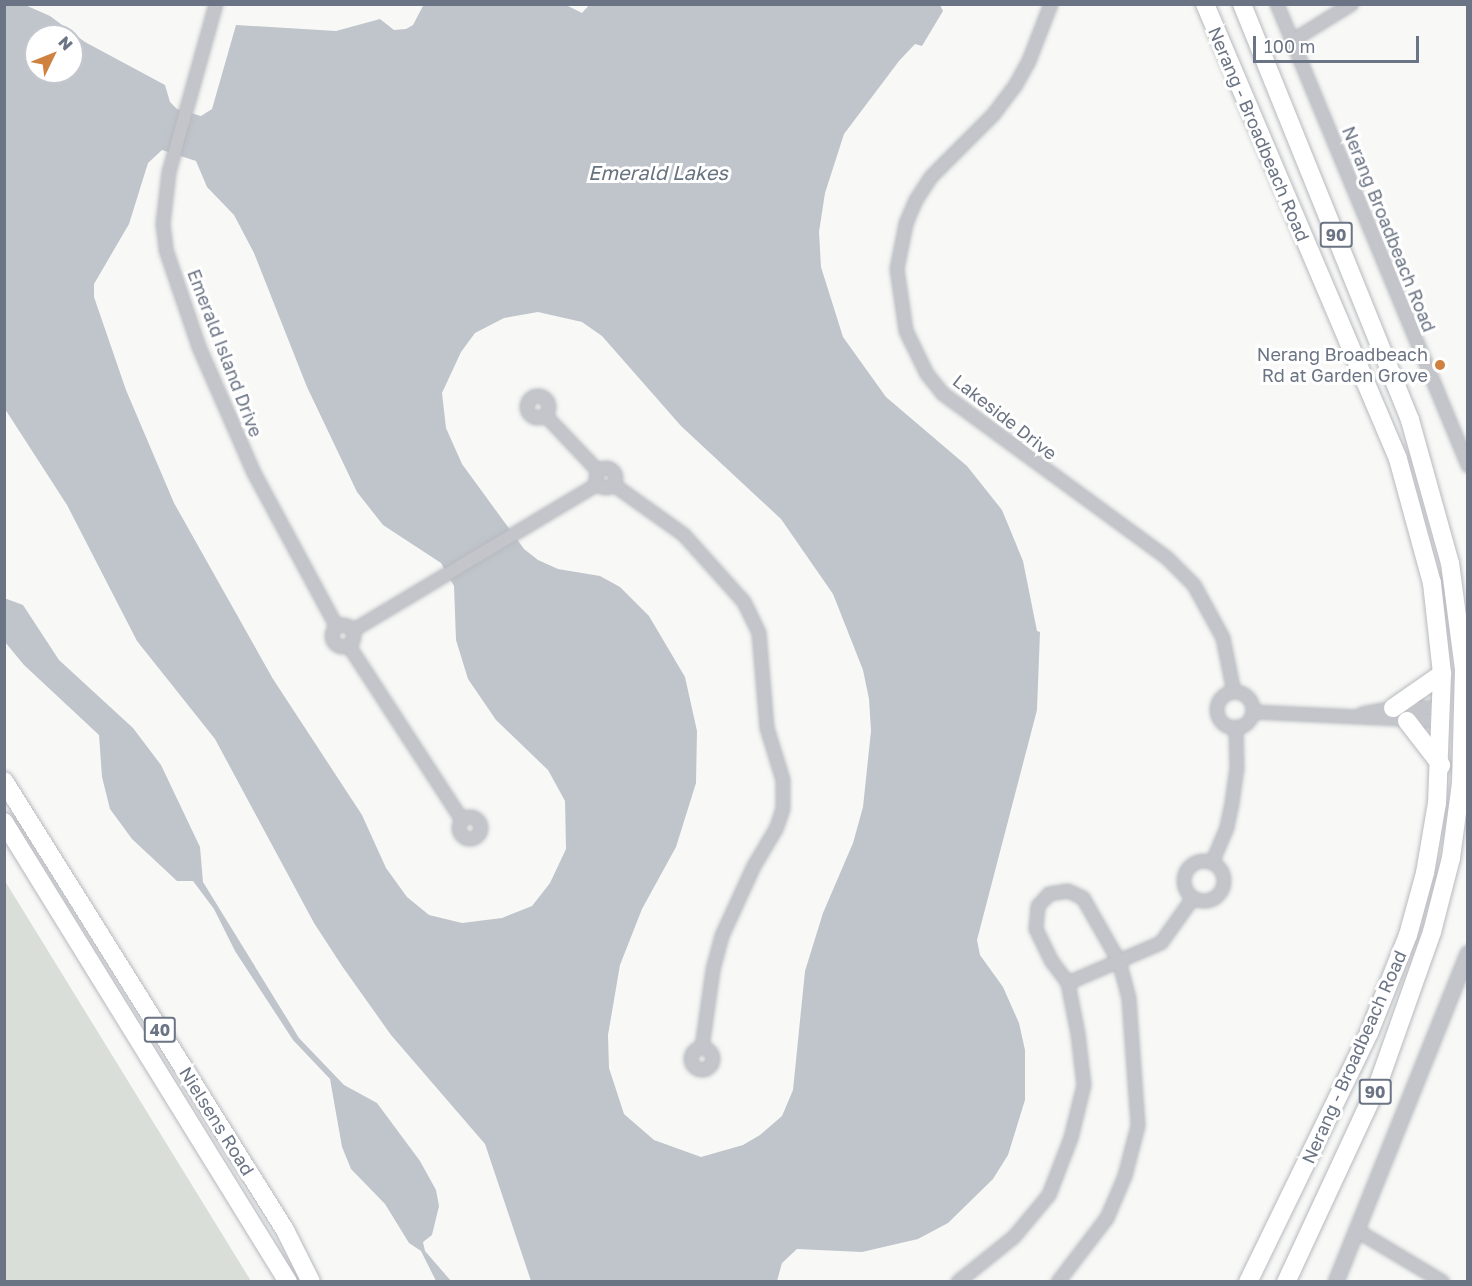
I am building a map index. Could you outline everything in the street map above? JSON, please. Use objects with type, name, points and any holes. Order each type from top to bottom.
[{"type":"main road","name":"Nerang - Broadbeach Road","points":[[1206,4],[1398,459],[1428,562],[1442,674],[1441,765],[1425,873],[1392,979],[1248,1281]]},
{"type":"main road","name":"Nerang - Broadbeach Road","points":[[1242,4],[1416,439],[1450,563],[1466,671],[1466,748],[1451,858],[1422,966],[1360,1128],[1286,1281]]},
{"type":"main road","points":[[1393,708],[1442,674]]},
{"type":"main road","points":[[1407,721],[1441,765]]},
{"type":"main road","name":"Nielsens Road","points":[[4,781],[285,1230],[311,1281]]},
{"type":"main road","name":"Nielsens Road","points":[[4,822],[288,1281]]},
{"type":"street","name":"Emerald Island Drive","points":[[216,4],[170,172],[163,224],[166,250],[199,347],[266,499],[337,627]]},
{"type":"street","name":"Lakeside Drive","points":[[1050,4],[1029,62],[1015,86],[994,114],[931,177],[916,200],[897,269],[906,331],[927,374],[943,394],[1167,558],[1194,585],[1223,638],[1234,692]]},
{"type":"street","name":"Nerang Broadbeach Road","points":[[1277,4],[1467,466]]},
{"type":"street","points":[[1292,41],[1352,4]]},
{"type":"street","points":[[545,415],[598,471],[598,484]]},
{"type":"street","points":[[598,471],[605,467],[613,470],[616,477],[614,485],[606,489],[598,484]]},
{"type":"street","points":[[352,631],[598,484]]},
{"type":"street","points":[[614,485],[684,535],[744,602],[759,633],[767,728],[783,780],[783,809],[776,830],[749,875],[722,936],[713,970],[702,1047]]},
{"type":"street","points":[[346,626],[352,631],[353,640],[349,646],[339,647],[333,642],[337,627],[346,626]]},
{"type":"street","points":[[349,646],[462,819]]},
{"type":"street","points":[[1234,692],[1249,699],[1253,712],[1247,723],[1236,727],[1224,723],[1218,710],[1223,696],[1234,692]]},
{"type":"street","points":[[1355,716],[1393,708],[1466,716]]},
{"type":"street","points":[[1253,712],[1355,716],[1407,721],[1443,715]]},
{"type":"street","points":[[1212,862],[1227,827],[1232,803],[1237,769],[1236,727]]},
{"type":"street","points":[[1197,862],[1212,862],[1222,873],[1220,894],[1207,902],[1193,898],[1184,886],[1186,871],[1197,862]]},
{"type":"street","points":[[958,1281],[1014,1237],[1049,1195],[1071,1138],[1084,1085],[1068,983],[1052,962],[1036,929],[1038,906],[1049,894],[1068,891],[1083,898],[1119,961],[1130,999],[1138,1126],[1125,1176],[1107,1218],[1058,1281]]},
{"type":"street","points":[[1068,983],[1161,943],[1193,898]]},
{"type":"street","points":[[1336,1281],[1467,954]]},
{"type":"street","points":[[1356,1230],[1443,1281]]},
{"type":"shaded area","points":[[5,881],[251,1281],[5,1281]]},
{"type":"water","name":"Emerald Lakes","points":[[424,4],[566,5],[582,13],[590,4],[940,5],[943,11],[922,46],[915,44],[899,61],[844,134],[825,193],[819,232],[821,267],[843,337],[886,397],[967,466],[1002,510],[1023,561],[1037,631],[1040,632],[1037,710],[977,940],[980,955],[1003,987],[1019,1023],[1025,1050],[1025,1100],[1008,1155],[993,1179],[948,1223],[918,1239],[862,1252],[797,1249],[782,1263],[777,1281],[531,1281],[485,1144],[391,1035],[342,966],[314,923],[215,739],[137,641],[67,505],[5,409],[4,5],[25,5],[50,16],[61,24],[24,24],[24,84],[84,84],[84,41],[165,85],[170,102],[177,109],[201,116],[212,109],[236,25],[336,31],[380,19],[394,30],[406,29],[413,25]],"holes":[[[162,150],[196,161],[207,187],[234,215],[254,253],[307,387],[357,492],[383,525],[441,563],[454,586],[456,640],[468,679],[496,720],[548,770],[565,801],[566,849],[550,883],[532,906],[502,918],[462,923],[429,915],[407,897],[386,868],[362,815],[273,679],[174,503],[126,390],[94,297],[94,284],[129,224],[148,163]],[[538,312],[582,322],[602,336],[681,426],[781,519],[833,594],[863,670],[869,699],[871,731],[863,807],[853,843],[823,913],[805,971],[793,1090],[782,1116],[760,1135],[743,1145],[701,1157],[654,1140],[624,1114],[609,1068],[608,1035],[620,965],[642,909],[676,847],[696,783],[697,731],[685,677],[649,616],[620,587],[600,576],[558,569],[538,560],[524,549],[462,464],[446,428],[442,393],[461,352],[475,333],[504,318]]]},
{"type":"water","points":[[4,598],[23,605],[59,660],[133,728],[161,765],[200,847],[203,882],[299,1038],[344,1085],[377,1103],[420,1161],[436,1190],[439,1206],[432,1235],[423,1242],[425,1251],[451,1281],[436,1281],[421,1251],[409,1243],[385,1204],[351,1169],[342,1147],[330,1079],[293,1040],[235,951],[214,909],[193,881],[177,881],[132,839],[110,809],[102,777],[99,735],[24,665],[5,642]]},
{"type":"place","name":"Nerang Broadbeach Rd at Garden Grove","points":[[1440,365]]}]
